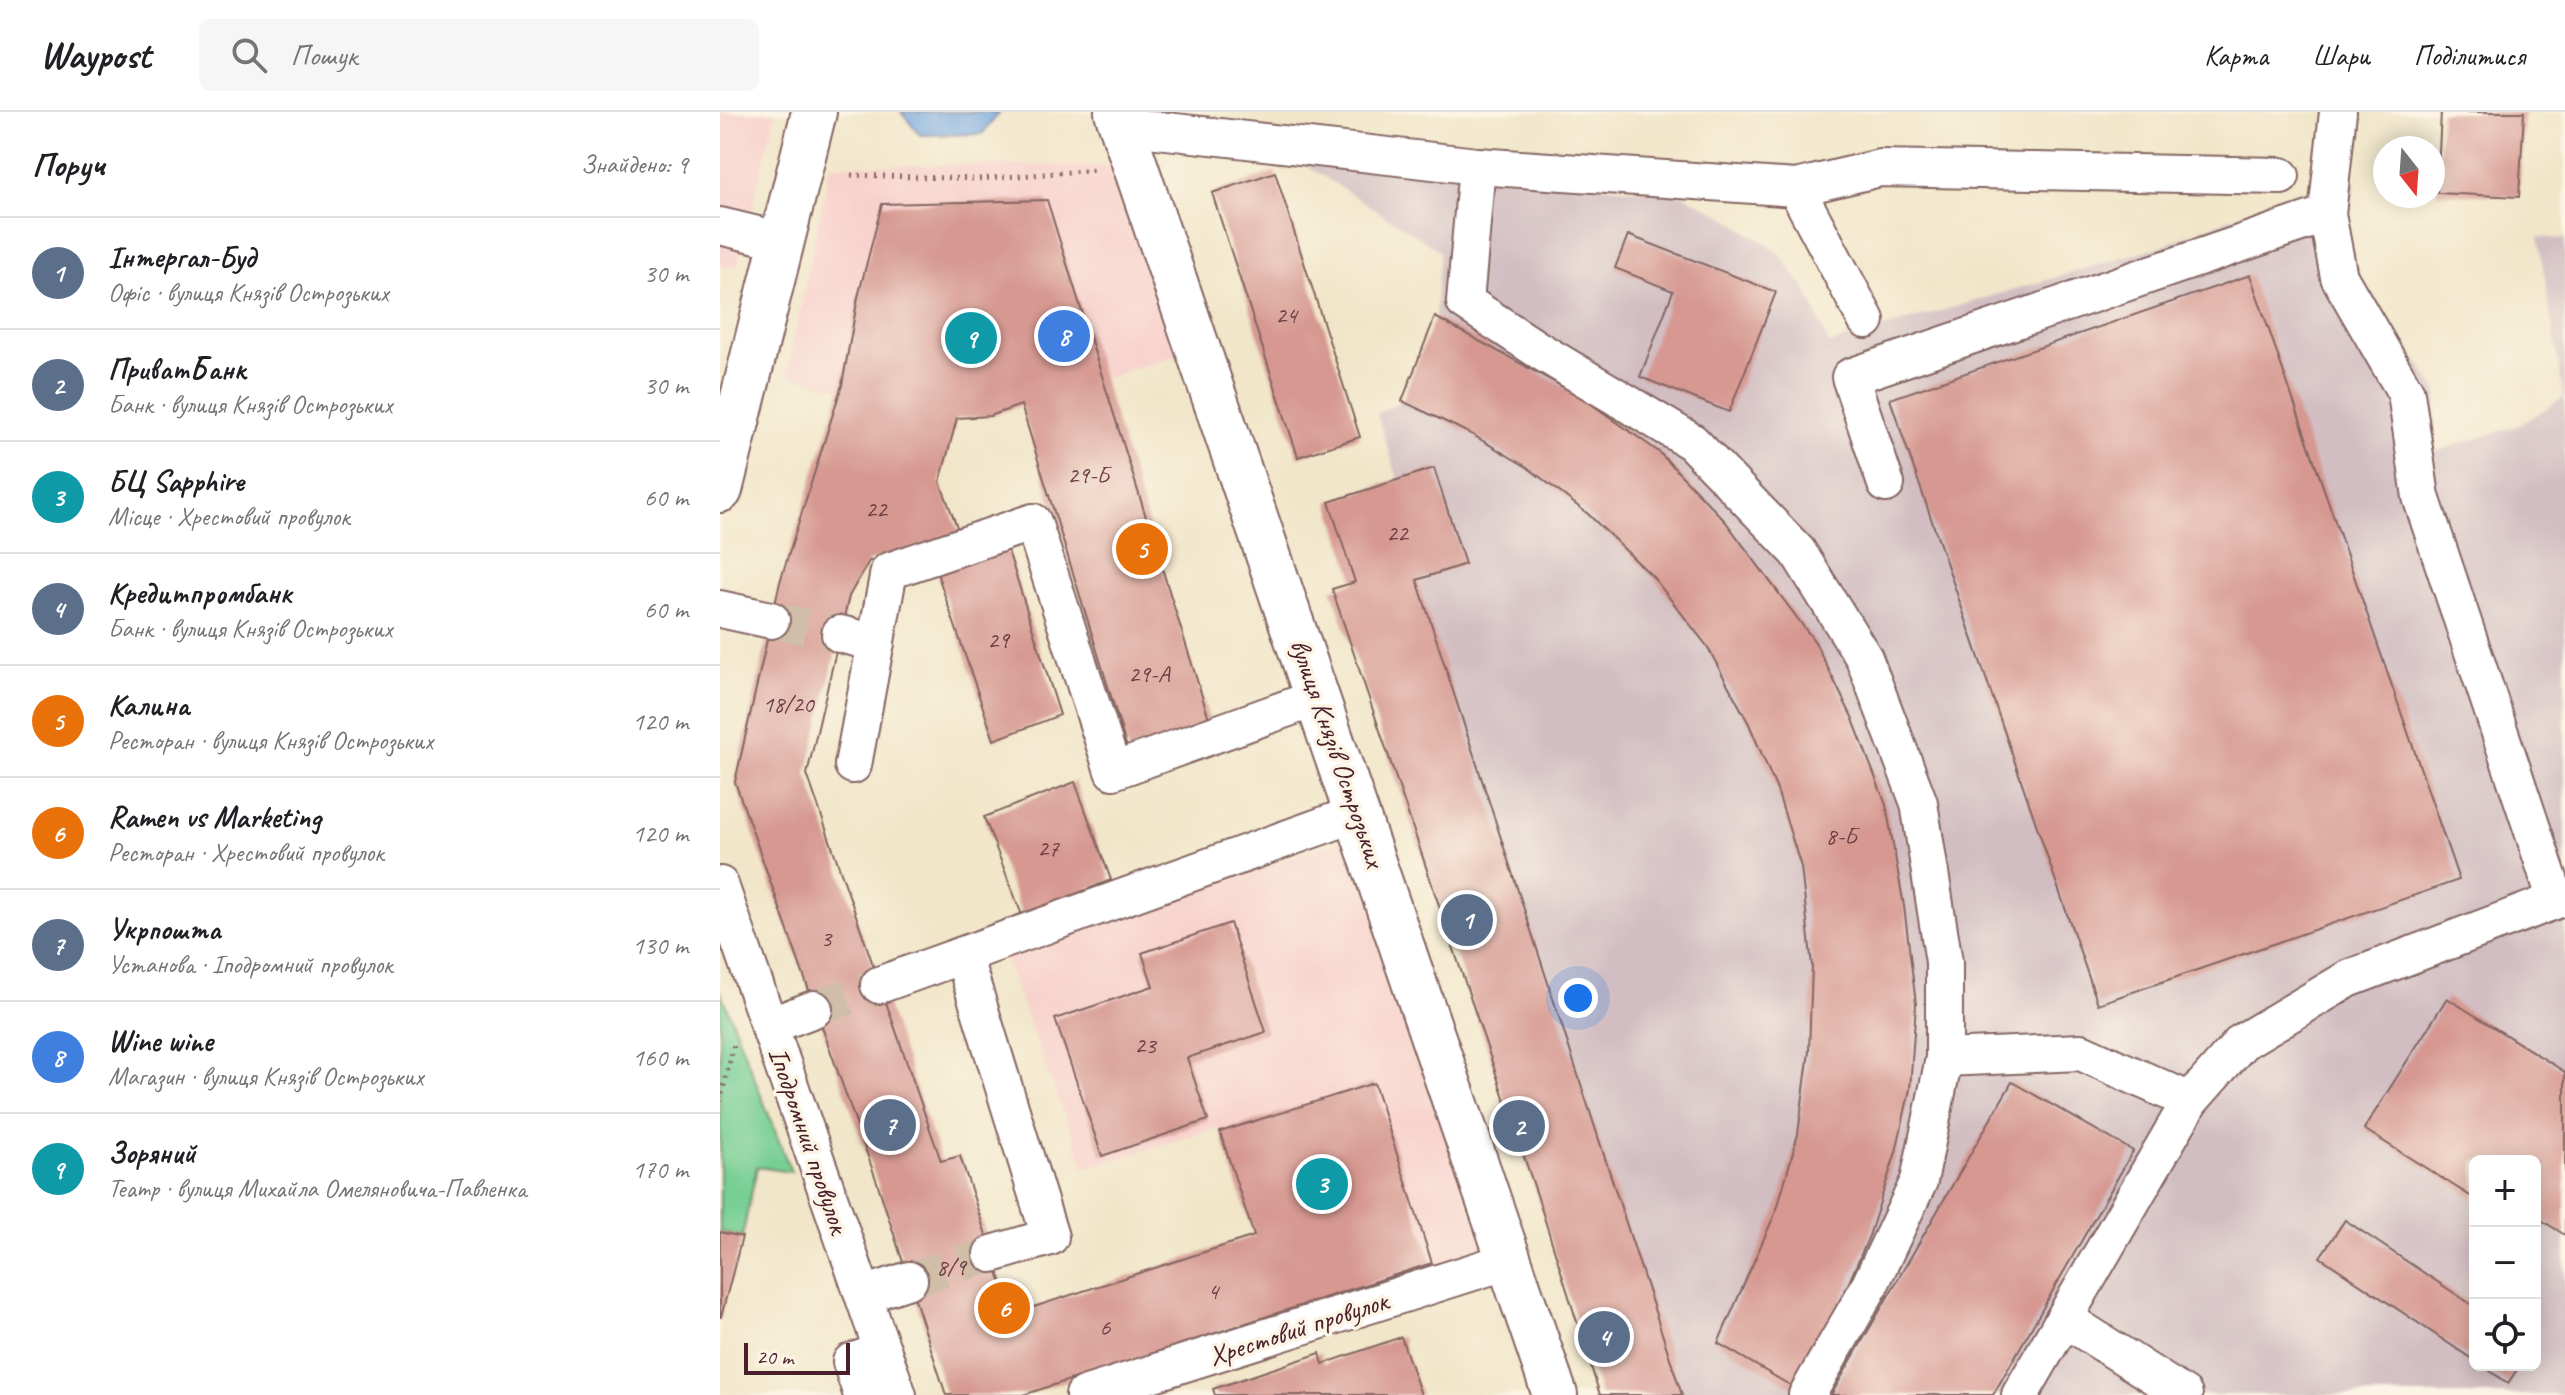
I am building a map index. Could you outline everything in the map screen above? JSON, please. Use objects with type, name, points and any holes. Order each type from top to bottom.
[{"type":"main road","points":[[720,490],[814,112]]},
{"type":"main road","name":"вулиця Князів Острозьких","points":[[1119,119],[1555,1395]]},
{"type":"street","points":[[2020,1395],[2190,1101],[2242,1042],[2348,979],[2561,899],[2421,497],[2406,393],[2339,277],[2327,214],[2338,112]]},
{"type":"street","points":[[1119,119],[1477,166],[1796,188],[1880,168],[2281,176]]},
{"type":"street","points":[[1477,166],[1465,302],[1692,442],[1798,552],[1864,658],[1919,803],[1944,962],[1944,1058],[1919,1181],[1868,1289],[1807,1395]]},
{"type":"street","points":[[1796,188],[1866,320]]},
{"type":"street","points":[[1886,484],[1850,377],[2327,214]]},
{"type":"street","points":[[720,226],[782,241]]},
{"type":"street","points":[[853,765],[889,571],[1033,522],[1113,771],[1319,697]]},
{"type":"street","points":[[720,609],[771,620]]},
{"type":"street","points":[[840,634],[876,643]]},
{"type":"street","points":[[879,985],[1358,813]]},
{"type":"street","name":"Іподромний провулок","points":[[720,885],[759,1030],[864,1295],[898,1395]]},
{"type":"street","points":[[963,955],[1050,1237],[992,1254]]},
{"type":"street","points":[[759,1030],[814,1009]]},
{"type":"street","points":[[1944,1058],[2081,1052],[2190,1101]]},
{"type":"street","name":"Хрестовий провулок","points":[[1084,1395],[1511,1260]]},
{"type":"street","points":[[864,1295],[909,1280]]},
{"type":"street","points":[[2065,1319],[2184,1395]]},
{"type":"street","points":[[862,1395],[851,1362],[883,1351]]},
{"type":"path","points":[[851,175],[978,179],[1105,169]]},
{"type":"path","points":[[720,1102],[736,1037],[759,1030]]},
{"type":"shaded area","points":[[720,112],[776,112],[737,267],[720,266]]},
{"type":"shaded area","points":[[1290,155],[1681,194],[1724,216],[1778,252],[1808,293],[1829,344],[2162,246],[2292,193],[2356,183],[2345,222],[2355,268],[2438,392],[2434,452],[2520,425],[2564,397],[2538,237],[2565,239],[2565,1395],[1600,1395],[1537,1195],[1332,589],[1355,582],[1329,502],[1398,479],[1377,414],[1402,401],[1435,317],[1440,251]]},
{"type":"shaded area","points":[[830,165],[1115,165],[1180,354],[990,416],[957,418],[786,375]]},
{"type":"shaded area","points":[[1352,836],[1488,1258],[1285,1326],[1219,1127],[1085,1169],[1003,956]]},
{"type":"green space","points":[[720,990],[791,1172],[757,1167],[742,1237],[720,1232]]},
{"type":"water","points":[[901,112],[1000,112],[982,134],[920,135]]},
{"type":"building","points":[[2441,112],[2524,112],[2519,197],[2445,193],[2445,136],[2440,136]]},
{"type":"building","points":[[1275,172],[1360,437],[1298,457],[1212,193]]},
{"type":"building","points":[[1047,200],[1211,725],[1128,751],[1021,405],[990,416],[957,418],[940,482],[960,535],[869,561],[849,596],[807,774],[941,1161],[960,1156],[1012,1314],[1254,1236],[1220,1132],[1374,1083],[1432,1263],[1023,1395],[946,1395],[877,1182],[735,782],[780,582],[842,385],[858,297],[882,204]]},
{"type":"building","points":[[1628,235],[1776,292],[1729,412],[1640,377],[1673,291],[1615,268]]},
{"type":"building","points":[[2250,275],[2459,880],[2098,1004],[1890,399]]},
{"type":"building","points":[[1435,317],[1580,396],[1659,452],[1725,521],[1815,642],[1852,717],[1886,805],[1904,906],[1916,1004],[1910,1089],[1896,1152],[1869,1236],[1835,1315],[1793,1387],[1718,1343],[1777,1209],[1798,1134],[1809,1052],[1812,966],[1801,867],[1777,790],[1749,724],[1707,646],[1653,577],[1588,514],[1527,467],[1471,434],[1402,401]]},
{"type":"building","points":[[1434,468],[1465,564],[1417,580],[1682,1395],[1600,1395],[1537,1195],[1332,589],[1355,582],[1329,502]]},
{"type":"building","points":[[1005,541],[1060,715],[994,740],[934,564]]},
{"type":"building","points":[[1075,782],[1111,880],[1022,915],[984,817]]},
{"type":"building","points":[[1230,923],[1266,1032],[1187,1058],[1208,1120],[1102,1156],[1055,1019],[1153,986],[1142,953]]},
{"type":"building","points":[[2447,998],[2565,1072],[2565,1235],[2541,1220],[2541,1155],[2469,1155],[2469,1195],[2364,1129]]},
{"type":"building","points":[[2012,1082],[2133,1151],[1993,1395],[1831,1395]]},
{"type":"building","points":[[2345,1220],[2469,1303],[2469,1357],[2320,1257]]},
{"type":"building","points":[[720,1232],[742,1237],[721,1317],[720,1317]]},
{"type":"building","points":[[1401,1337],[1421,1395],[1215,1395],[1213,1389],[1320,1353],[1323,1364]]},
{"type":"building","points":[[2490,1371],[2516,1371],[2508,1383]]},
{"type":"tunnel","points":[[771,620],[840,634]]},
{"type":"tunnel","points":[[814,1009],[879,985]]},
{"type":"tunnel","points":[[909,1280],[992,1254]]},
{"type":"place","name":"Wine wine","points":[[1064,336]]},
{"type":"place","name":"Зоряний","points":[[971,338]]},
{"type":"place","name":"Калина","points":[[1142,549]]},
{"type":"place","name":"Інтергал-Буд","points":[[1467,920]]},
{"type":"place","name":"Укрпошта","points":[[890,1125]]},
{"type":"place","name":"ПриватБанк","points":[[1519,1126]]},
{"type":"place","name":"БЦ Sapphire","points":[[1322,1184]]},
{"type":"place","name":"Ramen vs Marketing","points":[[1004,1308]]},
{"type":"place","name":"Кредитпромбанк","points":[[1604,1337]]}]
